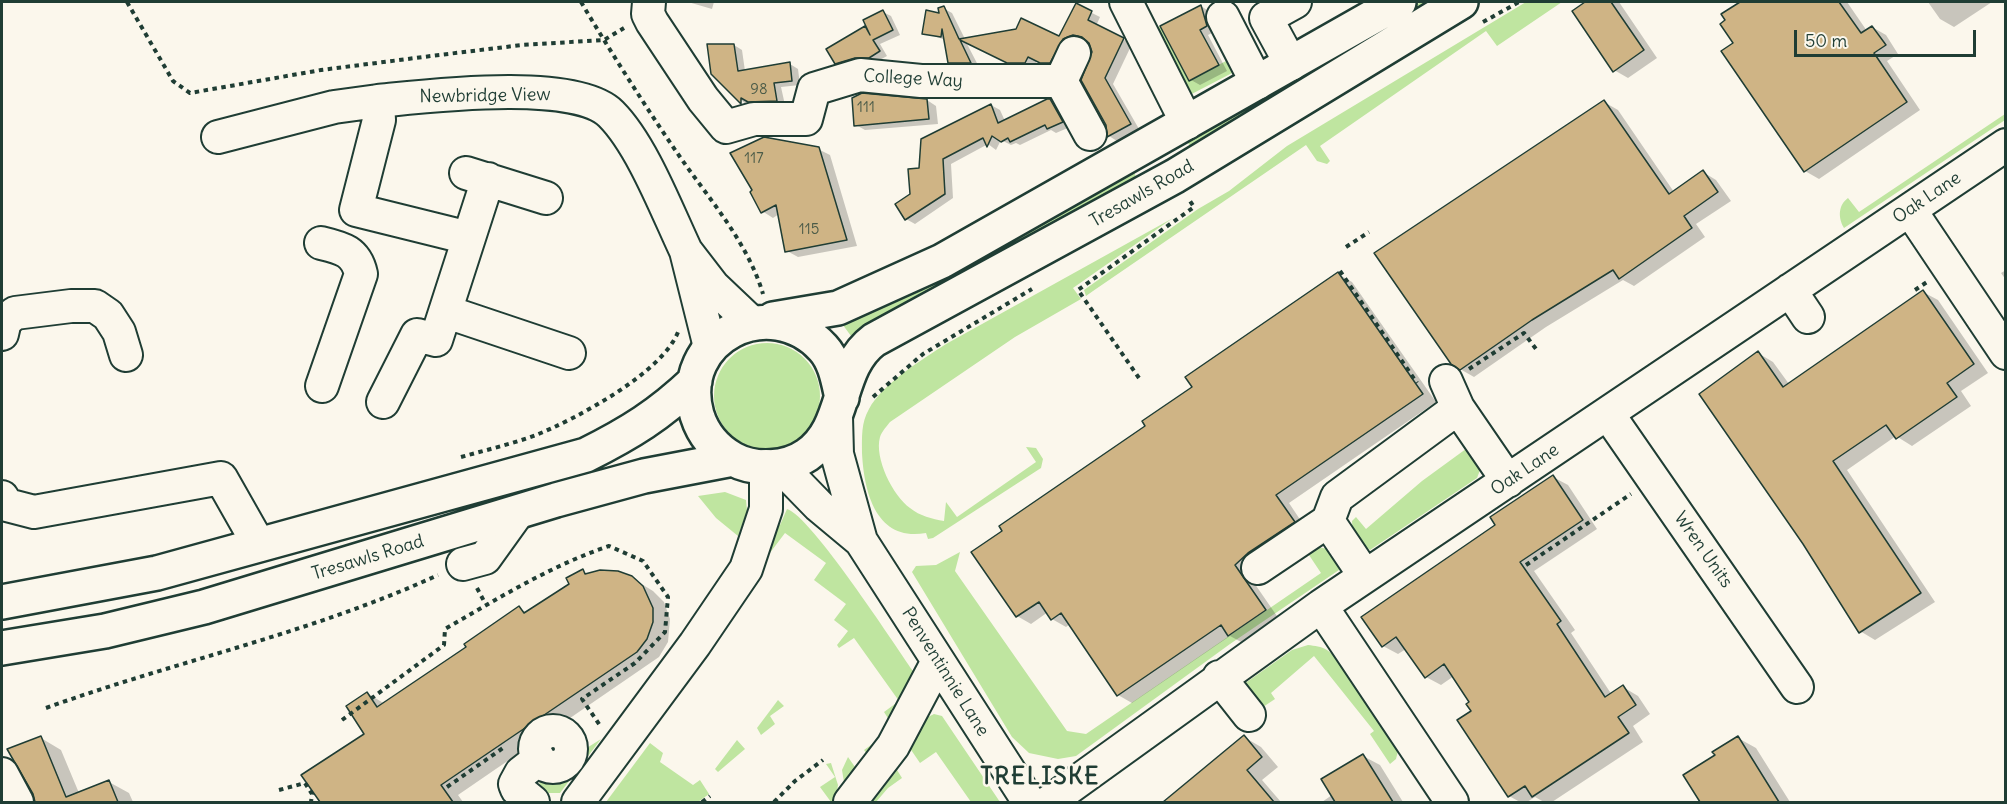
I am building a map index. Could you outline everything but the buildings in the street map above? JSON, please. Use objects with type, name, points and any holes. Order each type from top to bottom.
[{"type":"highway","points":[[758,313],[806,333],[818,343],[836,370],[849,405],[825,438],[807,455],[773,466],[748,465],[733,459],[714,445],[702,430],[694,404],[695,381],[698,369],[710,347],[724,334],[758,313],[818,313],[872,295],[942,261],[1399,2]]},
{"type":"highway","name":"Tresawls Road","points":[[849,405],[852,365],[864,347],[874,340],[1175,176],[1461,2]]},
{"type":"highway","points":[[2,602],[115,583],[586,455],[629,434],[664,410],[695,381]]},
{"type":"highway","name":"Tresawls Road","points":[[2,648],[105,631],[204,607],[644,476],[733,459]]},
{"type":"street","name":"College Way","points":[[649,2],[648,14],[652,22],[703,99],[726,127],[754,118],[806,119],[814,90],[860,75],[921,81],[1061,81]]},
{"type":"street","points":[[1126,2],[1187,123]]},
{"type":"street","points":[[1291,64],[1266,18],[1295,2]]},
{"type":"street","points":[[1223,17],[1257,83]]},
{"type":"street","points":[[1074,53],[1061,81],[1090,134]]},
{"type":"street","name":"Newbridge View","points":[[218,137],[334,106],[378,101],[544,92],[582,98],[610,113],[632,141],[686,251],[710,347]]},
{"type":"street","points":[[322,386],[361,274],[354,256],[333,246],[356,210],[379,120],[378,101]]},
{"type":"street","name":"Oak Lane","points":[[1049,802],[1219,677],[1321,606],[1608,414],[1684,351],[1790,290],[2006,145]]},
{"type":"street","points":[[383,402],[417,335],[436,340],[447,312],[469,238],[477,176],[546,198]]},
{"type":"street","points":[[356,210],[469,238]]},
{"type":"street","points":[[1910,210],[2006,353]]},
{"type":"street","name":"Newbridge View","points":[[686,251],[713,285],[758,313]]},
{"type":"street","points":[[1790,290],[1808,317]]},
{"type":"street","points":[[3,323],[15,313],[71,306],[95,306],[108,315],[119,332],[126,355]]},
{"type":"street","points":[[447,312],[569,353]]},
{"type":"street","points":[[1258,568],[1328,521],[1337,496],[1440,391],[1508,481]]},
{"type":"street","name":"Penventinnie Lane","points":[[849,405],[837,454],[861,541],[1029,802]]},
{"type":"street","name":"Wren Units","points":[[1608,414],[1797,687]]},
{"type":"street","points":[[578,802],[695,644],[746,569],[766,509],[773,466]]},
{"type":"street","name":"Penventinnie Lane","points":[[773,466],[861,541]]},
{"type":"street","points":[[2,497],[7,505],[34,512],[221,478],[259,545]]},
{"type":"street","points":[[463,564],[485,558],[518,512]]},
{"type":"street","points":[[1328,521],[1365,576]]},
{"type":"street","points":[[1321,606],[1452,802]]},
{"type":"street","points":[[850,802],[893,746],[938,661]]},
{"type":"street","points":[[1219,677],[1249,715]]},
{"type":"street","points":[[534,802],[520,792],[515,784],[521,773],[538,759]]},
{"type":"street","points":[[2,774],[17,802]]},
{"type":"path","points":[[127,2],[173,81],[190,93],[321,70],[522,45],[604,40]]},
{"type":"path","points":[[581,2],[756,271],[758,313]]},
{"type":"path","points":[[1139,378],[1078,290],[1194,207],[1190,201],[1181,206]]},
{"type":"path","points":[[1346,247],[1369,232]]},
{"type":"path","points":[[1340,271],[1440,391],[1461,374],[1524,333],[1536,349]]},
{"type":"path","points":[[849,405],[923,354],[1040,284]]},
{"type":"path","points":[[459,458],[535,435],[588,410],[657,361],[675,340],[679,330]]},
{"type":"path","points":[[1526,565],[1632,494]]},
{"type":"path","points":[[342,720],[444,645],[445,629],[485,603],[570,559],[609,546],[643,561],[668,597],[665,632],[635,663],[582,699],[601,728]]},
{"type":"path","points":[[46,708],[380,602],[463,564],[485,603]]},
{"type":"path","points":[[774,802],[795,781],[823,760]]},
{"type":"path","points":[[279,790],[305,783],[312,794],[312,802]]},
{"type":"path","points":[[702,802],[710,796]]},
{"type":"green space","points":[[1421,2],[1433,2],[1192,149],[1184,137]]},
{"type":"green space","points":[[1526,2],[1562,2],[1497,46],[1486,31],[1320,146],[1330,161],[1327,164],[1317,161],[1306,145],[1086,296],[1084,290],[1198,209],[1229,191],[1287,146]]},
{"type":"green space","points":[[1160,26],[1189,80],[1230,59],[1236,71],[1184,98],[1150,31]]},
{"type":"green space","points":[[2005,114],[2005,120],[1844,228],[1840,212],[1842,204],[1848,198],[1859,212]]},
{"type":"green space","points":[[1131,167],[1138,180],[1013,251],[872,320],[851,336],[840,321]]},
{"type":"green space","points":[[1173,218],[1073,288],[1081,299],[1015,337],[890,422],[880,437],[882,466],[897,495],[914,511],[926,517],[944,521],[946,502],[957,517],[1036,462],[1026,447],[1036,448],[1043,459],[1041,468],[933,538],[928,539],[926,533],[909,534],[895,530],[884,522],[870,498],[862,453],[862,430],[865,420],[869,409],[883,390],[946,344]]},
{"type":"green space","points":[[767,343],[787,347],[805,358],[816,376],[820,396],[816,416],[805,434],[787,445],[767,449],[747,445],[729,434],[718,416],[714,396],[718,376],[729,358],[747,347]]},
{"type":"green space","points":[[1470,446],[1482,465],[1477,478],[1370,550],[1353,536],[1352,521],[1356,517],[1366,529],[1422,481]]},
{"type":"green space","points":[[725,492],[746,500],[747,511],[738,536],[716,518],[698,496]]},
{"type":"green space","points":[[787,509],[799,517],[832,556],[913,671],[904,700],[887,736],[846,794],[842,770],[848,757],[855,767],[869,757],[864,750],[878,740],[891,723],[884,712],[899,701],[854,638],[839,648],[837,645],[848,631],[834,620],[846,604],[814,580],[826,563],[785,533],[763,562],[775,523],[780,525]]},
{"type":"green space","points":[[1317,547],[1328,549],[1340,561],[1339,570],[1230,644],[1076,756],[1058,759],[1029,753],[1012,737],[912,572],[916,566],[936,565],[960,552],[955,571],[1067,731],[1086,734],[1321,573],[1307,552]]},
{"type":"green space","points":[[1308,645],[1327,650],[1353,681],[1398,751],[1396,759],[1390,764],[1370,734],[1374,731],[1314,656],[1271,693],[1275,699],[1260,709],[1244,684],[1292,650]]},
{"type":"green space","points":[[778,700],[784,706],[770,716],[775,724],[761,735],[757,728]]},
{"type":"green space","points":[[934,714],[942,716],[1000,802],[971,802],[936,752],[920,763],[907,744],[924,719]]},
{"type":"green space","points":[[601,739],[560,793],[548,793],[539,788],[540,778],[554,779],[567,775],[577,765],[582,751]]},
{"type":"green space","points":[[737,740],[745,749],[718,772],[715,769]]},
{"type":"green space","points":[[650,743],[663,753],[660,762],[693,785],[700,780],[709,794],[698,802],[606,802]]},
{"type":"green space","points":[[831,763],[838,785],[835,802],[831,802],[820,787],[835,777],[826,764]]},
{"type":"green space","points":[[897,770],[902,778],[888,788],[876,802],[872,802]]},
{"type":"district","name":"TRELISKE","points":[[1040,777]]}]
